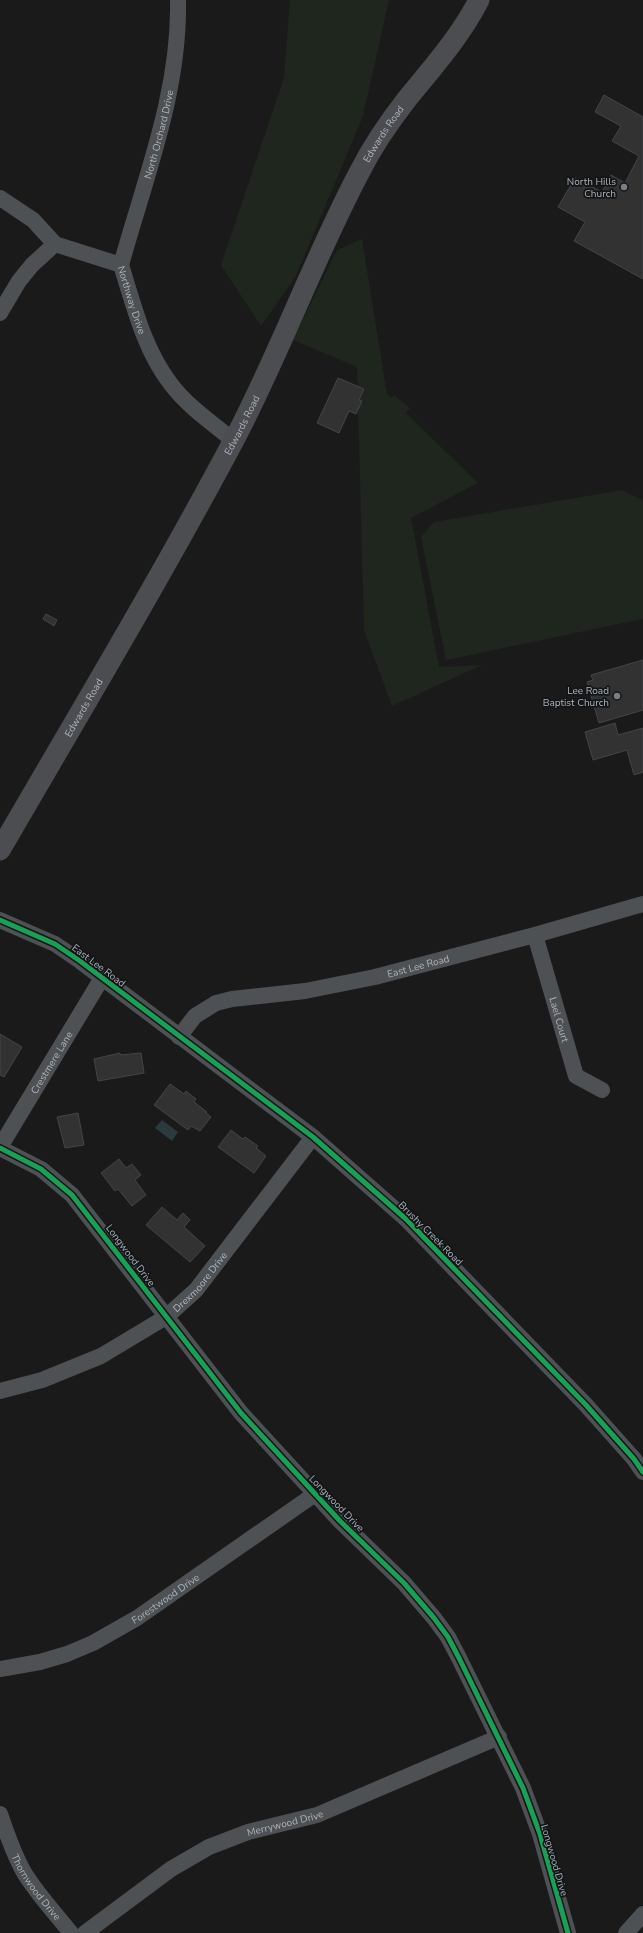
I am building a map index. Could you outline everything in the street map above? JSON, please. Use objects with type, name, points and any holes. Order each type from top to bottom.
[{"type":"main road","name":"Edwards Road","points":[[0,850],[165,564],[254,401],[358,173],[389,123],[447,51],[479,0]]},
{"type":"street","name":"North Orchard Drive","points":[[121,265],[165,113],[174,67],[178,0]]},
{"type":"street","name":"Northway Drive","points":[[0,198],[33,220],[55,244],[121,265],[143,334],[161,370],[185,399],[233,440]]},
{"type":"street","points":[[0,313],[18,281],[32,265],[55,244]]},
{"type":"street","name":"East Lee Road","points":[[0,920],[55,944],[179,1037],[195,1016],[216,1003],[232,999],[344,984],[535,935],[643,904]]},
{"type":"street","name":"Lael Court","points":[[535,935],[576,1076],[602,1090]]},
{"type":"street","name":"Crestmere Lane","points":[[0,1148],[102,978]]},
{"type":"street","name":"Brushy Creek Road","points":[[179,1037],[313,1137],[406,1219],[586,1405],[634,1459],[643,1472]]},
{"type":"street","name":"Drexmoore Drive","points":[[0,1391],[42,1380],[101,1356],[166,1317],[196,1290],[313,1137]]},
{"type":"street","name":"Longwood Drive","points":[[0,1148],[41,1169],[72,1195],[241,1413],[315,1494],[404,1583],[434,1618],[459,1658],[523,1788],[540,1834],[568,1933]]},
{"type":"street","name":"Forestwood Drive","points":[[0,1669],[40,1662],[67,1654],[93,1643],[137,1618],[315,1494]]},
{"type":"street","name":"Merrywood Drive","points":[[85,1933],[171,1869],[209,1847],[248,1832],[316,1816],[498,1737]]},
{"type":"street","name":"Thornwood Drive","points":[[0,1814],[9,1839],[25,1874],[71,1933]]},
{"type":"street","points":[[626,1933],[643,1914]]},
{"type":"shaded area","points":[[290,0],[389,0],[363,116],[296,276],[261,326],[221,265],[284,78]]},
{"type":"shaded area","points":[[362,239],[387,394],[392,398],[394,395],[410,408],[406,413],[478,483],[411,518],[439,667],[482,665],[392,706],[364,630],[357,367],[293,340],[337,250]]},
{"type":"shaded area","points":[[622,490],[642,500],[643,504],[643,619],[446,660],[421,537],[434,522]]},
{"type":"shaded area","points":[[162,1120],[178,1132],[172,1141],[155,1128]]},
{"type":"building","name":"North Hills Church","points":[[604,95],[643,117],[643,279],[574,241],[585,222],[558,207],[575,178],[602,192],[611,175],[625,183],[639,156],[612,141],[621,126],[595,112]]},
{"type":"building","points":[[338,378],[364,389],[359,400],[362,401],[356,414],[349,411],[339,433],[317,423]]},
{"type":"building","points":[[46,614],[57,620],[54,626],[43,619]]},
{"type":"building","name":"Lee Road Baptist Church","points":[[643,660],[643,710],[599,723],[587,682],[593,680],[591,675]]},
{"type":"building","name":"Lee Road Baptist Church","points":[[615,723],[618,735],[643,728],[643,772],[634,775],[627,750],[593,760],[585,732]]},
{"type":"building","points":[[0,1034],[22,1047],[4,1077],[0,1075]]},
{"type":"building","points":[[120,1053],[120,1055],[141,1053],[144,1073],[98,1081],[94,1059]]},
{"type":"building","points":[[170,1084],[184,1094],[186,1091],[196,1099],[194,1102],[211,1117],[200,1131],[191,1126],[188,1130],[154,1105]]},
{"type":"building","points":[[78,1113],[84,1145],[65,1148],[57,1117]]},
{"type":"building","points":[[231,1130],[243,1139],[245,1137],[258,1146],[256,1148],[266,1156],[254,1173],[218,1147]]},
{"type":"building","points":[[119,1159],[126,1168],[132,1164],[141,1175],[135,1180],[146,1195],[132,1206],[118,1189],[115,1191],[101,1173]]},
{"type":"building","points":[[162,1207],[177,1220],[183,1213],[190,1220],[184,1227],[205,1246],[190,1262],[146,1225]]},
{"type":"cycle path","points":[[0,920],[55,944],[80,961],[313,1137],[406,1219],[586,1405],[634,1459],[643,1472]]},
{"type":"cycle path","points":[[0,1148],[41,1169],[72,1195],[241,1413],[340,1521],[404,1583],[448,1637],[523,1788],[540,1834],[568,1933]]},
{"type":"place","name":"North Hills Church","points":[[624,187]]},
{"type":"place","name":"Lee Road Baptist Church","points":[[617,696]]}]
